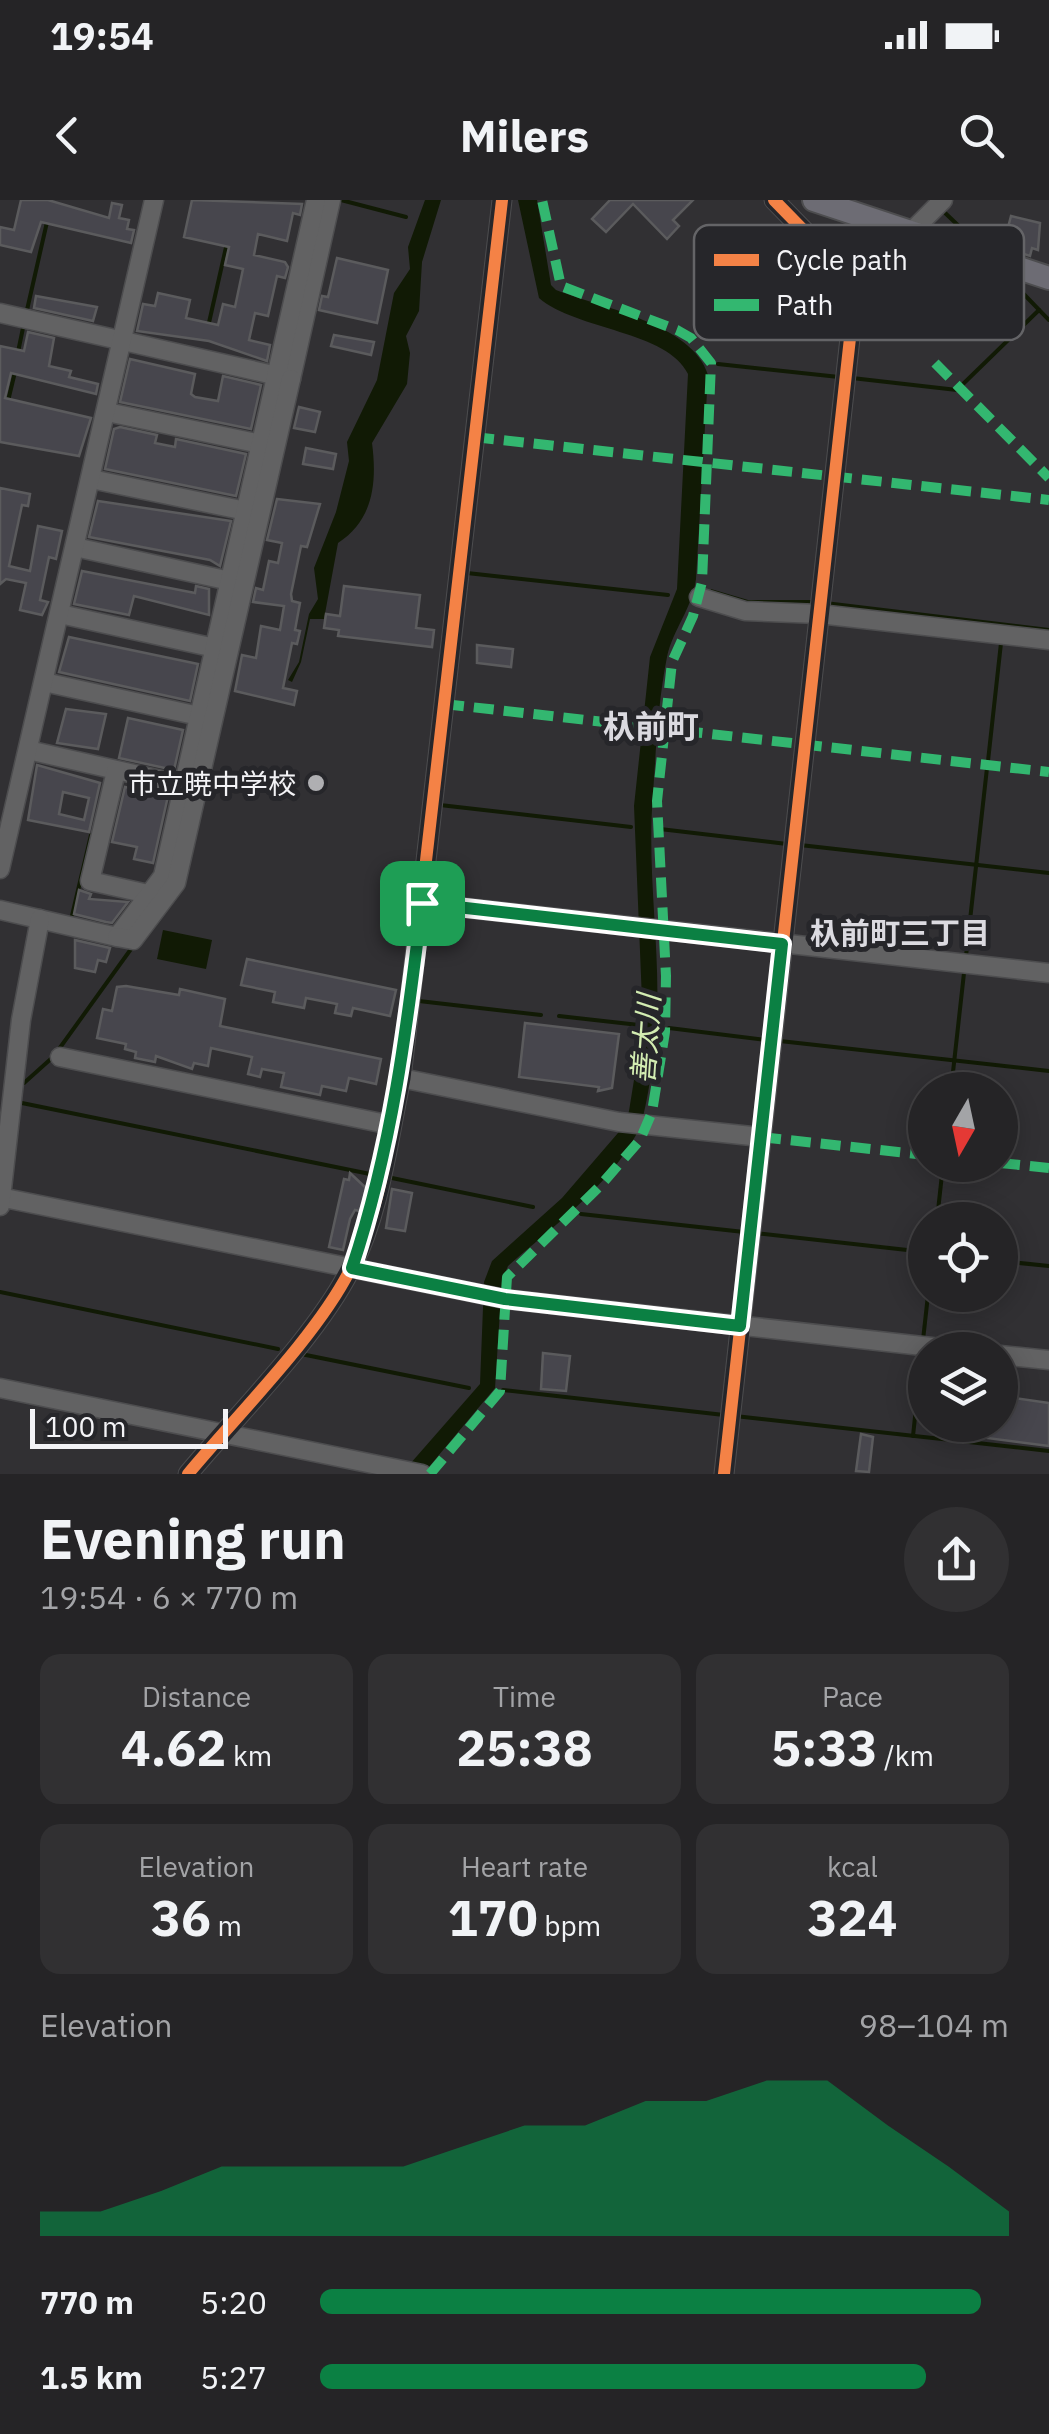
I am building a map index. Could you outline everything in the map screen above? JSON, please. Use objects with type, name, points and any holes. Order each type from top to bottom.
[{"type":"main road","points":[[814,200],[890,225]]},
{"type":"main road","points":[[1024,270],[1049,278]]},
{"type":"street","points":[[0,869],[154,200]]},
{"type":"street","points":[[0,910],[133,940],[176,884],[284,378],[316,200]]},
{"type":"street","points":[[118,937],[163,876],[261,444],[284,378],[331,200]]},
{"type":"street","points":[[188,1474],[281,1365],[352,1268],[375,1198],[401,1078],[502,200]]},
{"type":"street","points":[[774,200],[798,225]]},
{"type":"street","points":[[918,225],[943,200]]},
{"type":"street","points":[[0,314],[284,378]]},
{"type":"street","points":[[724,1474],[850,340]]},
{"type":"street","points":[[107,412],[261,444]]},
{"type":"street","points":[[91,479],[246,511]]},
{"type":"street","points":[[75,547],[230,580]]},
{"type":"street","points":[[699,597],[745,612],[820,607],[1049,640]]},
{"type":"street","points":[[60,614],[214,648]]},
{"type":"street","points":[[44,682],[199,716]]},
{"type":"street","points":[[28,750],[183,785]]},
{"type":"street","points":[[116,771],[90,881],[148,894]]},
{"type":"street","points":[[422,903],[1049,973]]},
{"type":"street","points":[[0,1206],[20,1020],[40,919]]},
{"type":"street","points":[[60,1057],[391,1124]]},
{"type":"street","points":[[401,1078],[619,1122],[761,1137]]},
{"type":"street","points":[[0,1197],[505,1299],[908,1344]]},
{"type":"street","points":[[1018,1357],[1049,1360]]},
{"type":"street","points":[[0,1388],[422,1474]]},
{"type":"water","points":[[425,200],[441,200],[422,262],[419,311],[406,336],[410,353],[407,384],[372,443],[373,485],[366,511],[350,534],[338,543],[324,619],[310,619],[301,662],[292,682],[288,680],[299,662],[309,614],[318,599],[314,568],[336,512],[349,461],[347,442],[377,380],[394,293],[410,269],[408,247]]},
{"type":"water","name":"善太川","points":[[518,200],[537,200],[551,285],[556,290],[665,330],[699,357],[708,375],[696,579],[670,647],[659,708],[651,830],[656,1039],[642,1121],[624,1154],[595,1189],[508,1266],[502,1280],[495,1388],[423,1474],[410,1464],[480,1384],[484,1282],[492,1261],[562,1198],[624,1126],[629,1111],[643,1024],[634,806],[650,657],[677,589],[688,374],[661,348],[555,309],[539,298]]},
{"type":"water","points":[[711,589],[748,600],[817,600],[1049,628],[1049,632],[746,605],[709,594]]},
{"type":"water","points":[[163,930],[212,940],[206,969],[157,959]]},
{"type":"building","points":[[21,200],[48,200],[109,218],[112,203],[122,205],[119,218],[129,220],[127,229],[134,230],[131,243],[41,222],[31,252],[0,245],[0,227],[14,230]]},
{"type":"building","points":[[192,200],[302,204],[300,215],[293,213],[287,241],[258,234],[254,255],[285,262],[288,267],[285,278],[277,276],[268,316],[255,313],[249,340],[270,345],[267,361],[209,341],[137,331],[143,304],[155,306],[158,293],[190,300],[186,318],[218,325],[223,304],[235,307],[243,269],[225,265],[229,247],[184,237]]},
{"type":"building","points":[[610,200],[693,200],[673,220],[679,226],[667,239],[633,204],[606,232],[592,219]]},
{"type":"building","points":[[1011,216],[1040,223],[1038,250],[1032,248],[1030,256],[1024,254],[1024,225],[1009,225]]},
{"type":"building","points":[[337,258],[388,270],[377,323],[319,310],[322,296],[328,297]]},
{"type":"building","points":[[36,296],[97,307],[93,321],[34,308]]},
{"type":"building","points":[[28,332],[54,338],[49,366],[71,371],[69,377],[98,384],[96,394],[11,373],[5,398],[91,418],[79,456],[0,442],[0,346],[24,351]]},
{"type":"building","points":[[334,335],[374,342],[371,355],[331,346]]},
{"type":"building","points":[[130,359],[195,374],[191,394],[195,397],[218,401],[223,376],[261,385],[251,429],[120,402]]},
{"type":"building","points":[[299,407],[320,412],[315,432],[294,428]]},
{"type":"building","points":[[114,429],[157,435],[155,443],[175,447],[176,439],[246,454],[236,496],[105,469]]},
{"type":"building","points":[[306,448],[336,454],[333,469],[303,464]]},
{"type":"building","points":[[0,488],[30,494],[28,506],[22,505],[9,566],[30,571],[38,526],[62,531],[56,559],[49,557],[40,600],[48,602],[42,615],[20,610],[26,583],[6,579],[0,584]]},
{"type":"building","points":[[277,499],[320,504],[307,547],[301,546],[291,594],[292,601],[300,603],[295,630],[300,631],[297,644],[292,643],[283,688],[297,691],[294,705],[235,691],[242,655],[256,658],[261,626],[280,630],[284,606],[253,602],[256,588],[263,590],[269,561],[278,563],[282,543],[267,540]]},
{"type":"building","points":[[98,501],[231,521],[220,566],[210,560],[89,537]]},
{"type":"building","points":[[82,571],[195,593],[196,586],[209,589],[209,615],[134,596],[129,615],[74,604]]},
{"type":"building","points":[[344,586],[420,595],[416,628],[434,630],[432,647],[338,636],[339,630],[324,628],[326,614],[340,616]]},
{"type":"building","points":[[69,637],[198,664],[190,701],[59,672]]},
{"type":"building","points":[[477,645],[513,649],[511,667],[477,663]]},
{"type":"building","points":[[66,709],[106,714],[98,749],[57,743]]},
{"type":"building","points":[[128,718],[183,730],[174,770],[119,758]]},
{"type":"building","points":[[37,765],[100,783],[89,832],[28,820]],"holes":[[[63,792],[89,798],[84,820],[59,814]]]},
{"type":"building","points":[[125,787],[168,796],[153,863],[134,859],[137,847],[112,842]]},
{"type":"building","points":[[79,890],[91,894],[89,899],[128,902],[112,923],[106,922],[74,914]]},
{"type":"building","points":[[75,940],[110,948],[106,962],[98,960],[95,972],[75,968]]},
{"type":"building","points":[[247,959],[396,990],[390,1016],[353,1008],[351,1016],[335,1013],[337,1004],[306,998],[304,1008],[273,1002],[275,992],[241,985]]},
{"type":"building","points":[[117,987],[179,995],[180,989],[225,999],[220,1026],[381,1059],[376,1084],[349,1078],[346,1091],[322,1086],[320,1095],[281,1087],[284,1073],[262,1069],[260,1077],[248,1074],[252,1057],[211,1048],[208,1066],[194,1063],[192,1069],[156,1056],[155,1062],[135,1058],[136,1052],[125,1049],[126,1044],[97,1038],[103,1009],[112,1011]]},
{"type":"building","points":[[525,1023],[619,1034],[612,1088],[598,1091],[599,1087],[519,1077]]},
{"type":"building","points":[[350,1173],[366,1188],[360,1211],[355,1210],[350,1219],[343,1250],[329,1247],[344,1179],[349,1180]]},
{"type":"building","points":[[392,1189],[412,1193],[405,1231],[386,1228]]},
{"type":"building","points":[[543,1353],[570,1356],[566,1391],[541,1389]]},
{"type":"building","points":[[1018,1399],[1049,1403],[1049,1446],[1018,1442]]},
{"type":"building","points":[[861,1434],[873,1437],[869,1472],[856,1471]]},
{"type":"waterway","points":[[341,200],[406,217]]},
{"type":"waterway","points":[[942,210],[958,225]]},
{"type":"waterway","points":[[27,310],[47,222]]},
{"type":"waterway","points":[[208,327],[227,243]]},
{"type":"waterway","points":[[1024,294],[1049,320]]},
{"type":"waterway","points":[[1024,325],[1039,310]]},
{"type":"waterway","points":[[18,352],[23,328]]},
{"type":"waterway","points":[[962,385],[1008,340]]},
{"type":"waterway","points":[[718,364],[839,377]]},
{"type":"waterway","points":[[8,401],[15,372]]},
{"type":"waterway","points":[[852,378],[957,390]]},
{"type":"waterway","points":[[467,573],[668,595]]},
{"type":"waterway","points":[[988,761],[1001,643]]},
{"type":"waterway","points":[[966,956],[987,768]]},
{"type":"waterway","points":[[440,805],[631,827]]},
{"type":"waterway","points":[[660,829],[787,844]]},
{"type":"waterway","points":[[71,920],[91,835]]},
{"type":"waterway","points":[[800,845],[1049,873]]},
{"type":"waterway","points":[[59,1049],[131,949]]},
{"type":"waterway","points":[[953,1072],[964,973]]},
{"type":"waterway","points":[[419,1001],[541,1015]]},
{"type":"waterway","name":"善太川","points":[[559,1016],[639,1025]]},
{"type":"waterway","name":"善太川","points":[[669,1028],[766,1040]]},
{"type":"waterway","points":[[780,1041],[1049,1071]]},
{"type":"waterway","points":[[24,1083],[53,1057]]},
{"type":"waterway","points":[[17,1102],[370,1174]]},
{"type":"waterway","points":[[387,1177],[533,1207]]},
{"type":"waterway","points":[[939,1202],[941,1182]]},
{"type":"waterway","points":[[581,1214],[744,1232]]},
{"type":"waterway","points":[[756,1233],[908,1250]]},
{"type":"waterway","points":[[1018,1263],[1049,1266]]},
{"type":"waterway","points":[[0,1292],[278,1349]]},
{"type":"waterway","points":[[924,1332],[926,1312]]},
{"type":"waterway","points":[[301,1354],[469,1388]]},
{"type":"waterway","points":[[503,1390],[724,1415]]},
{"type":"waterway","points":[[735,1416],[1049,1451]]},
{"type":"marked path","points":[[430,1474],[500,1391],[507,1277],[600,1186],[640,1140],[652,1112],[665,1032],[657,801],[672,662],[693,616],[702,582],[711,363],[691,338],[677,330],[561,286],[542,200]]},
{"type":"marked path","points":[[935,363],[1049,478]]},
{"type":"marked path","points":[[474,437],[1049,500]]},
{"type":"marked path","points":[[444,704],[1049,772]]},
{"type":"marked path","points":[[761,1137],[908,1153]]},
{"type":"marked path","points":[[1018,1165],[1049,1168]]},
{"type":"cycle path","points":[[188,1474],[297,1348],[335,1296],[360,1248],[376,1201],[401,1078],[502,200]]},
{"type":"cycle path","points":[[774,200],[798,225]]},
{"type":"cycle path","points":[[724,1474],[850,340]]},
{"type":"place","name":"市立暁中学校","points":[[316,783]]},
{"type":"district","name":"杁前町","points":[[651,726]]},
{"type":"district","name":"杁前町三丁目","points":[[900,932]]},
{"type":"route","points":[[422,903],[782,944],[740,1326],[505,1299],[352,1268],[375,1198],[401,1078],[422,903]]}]
